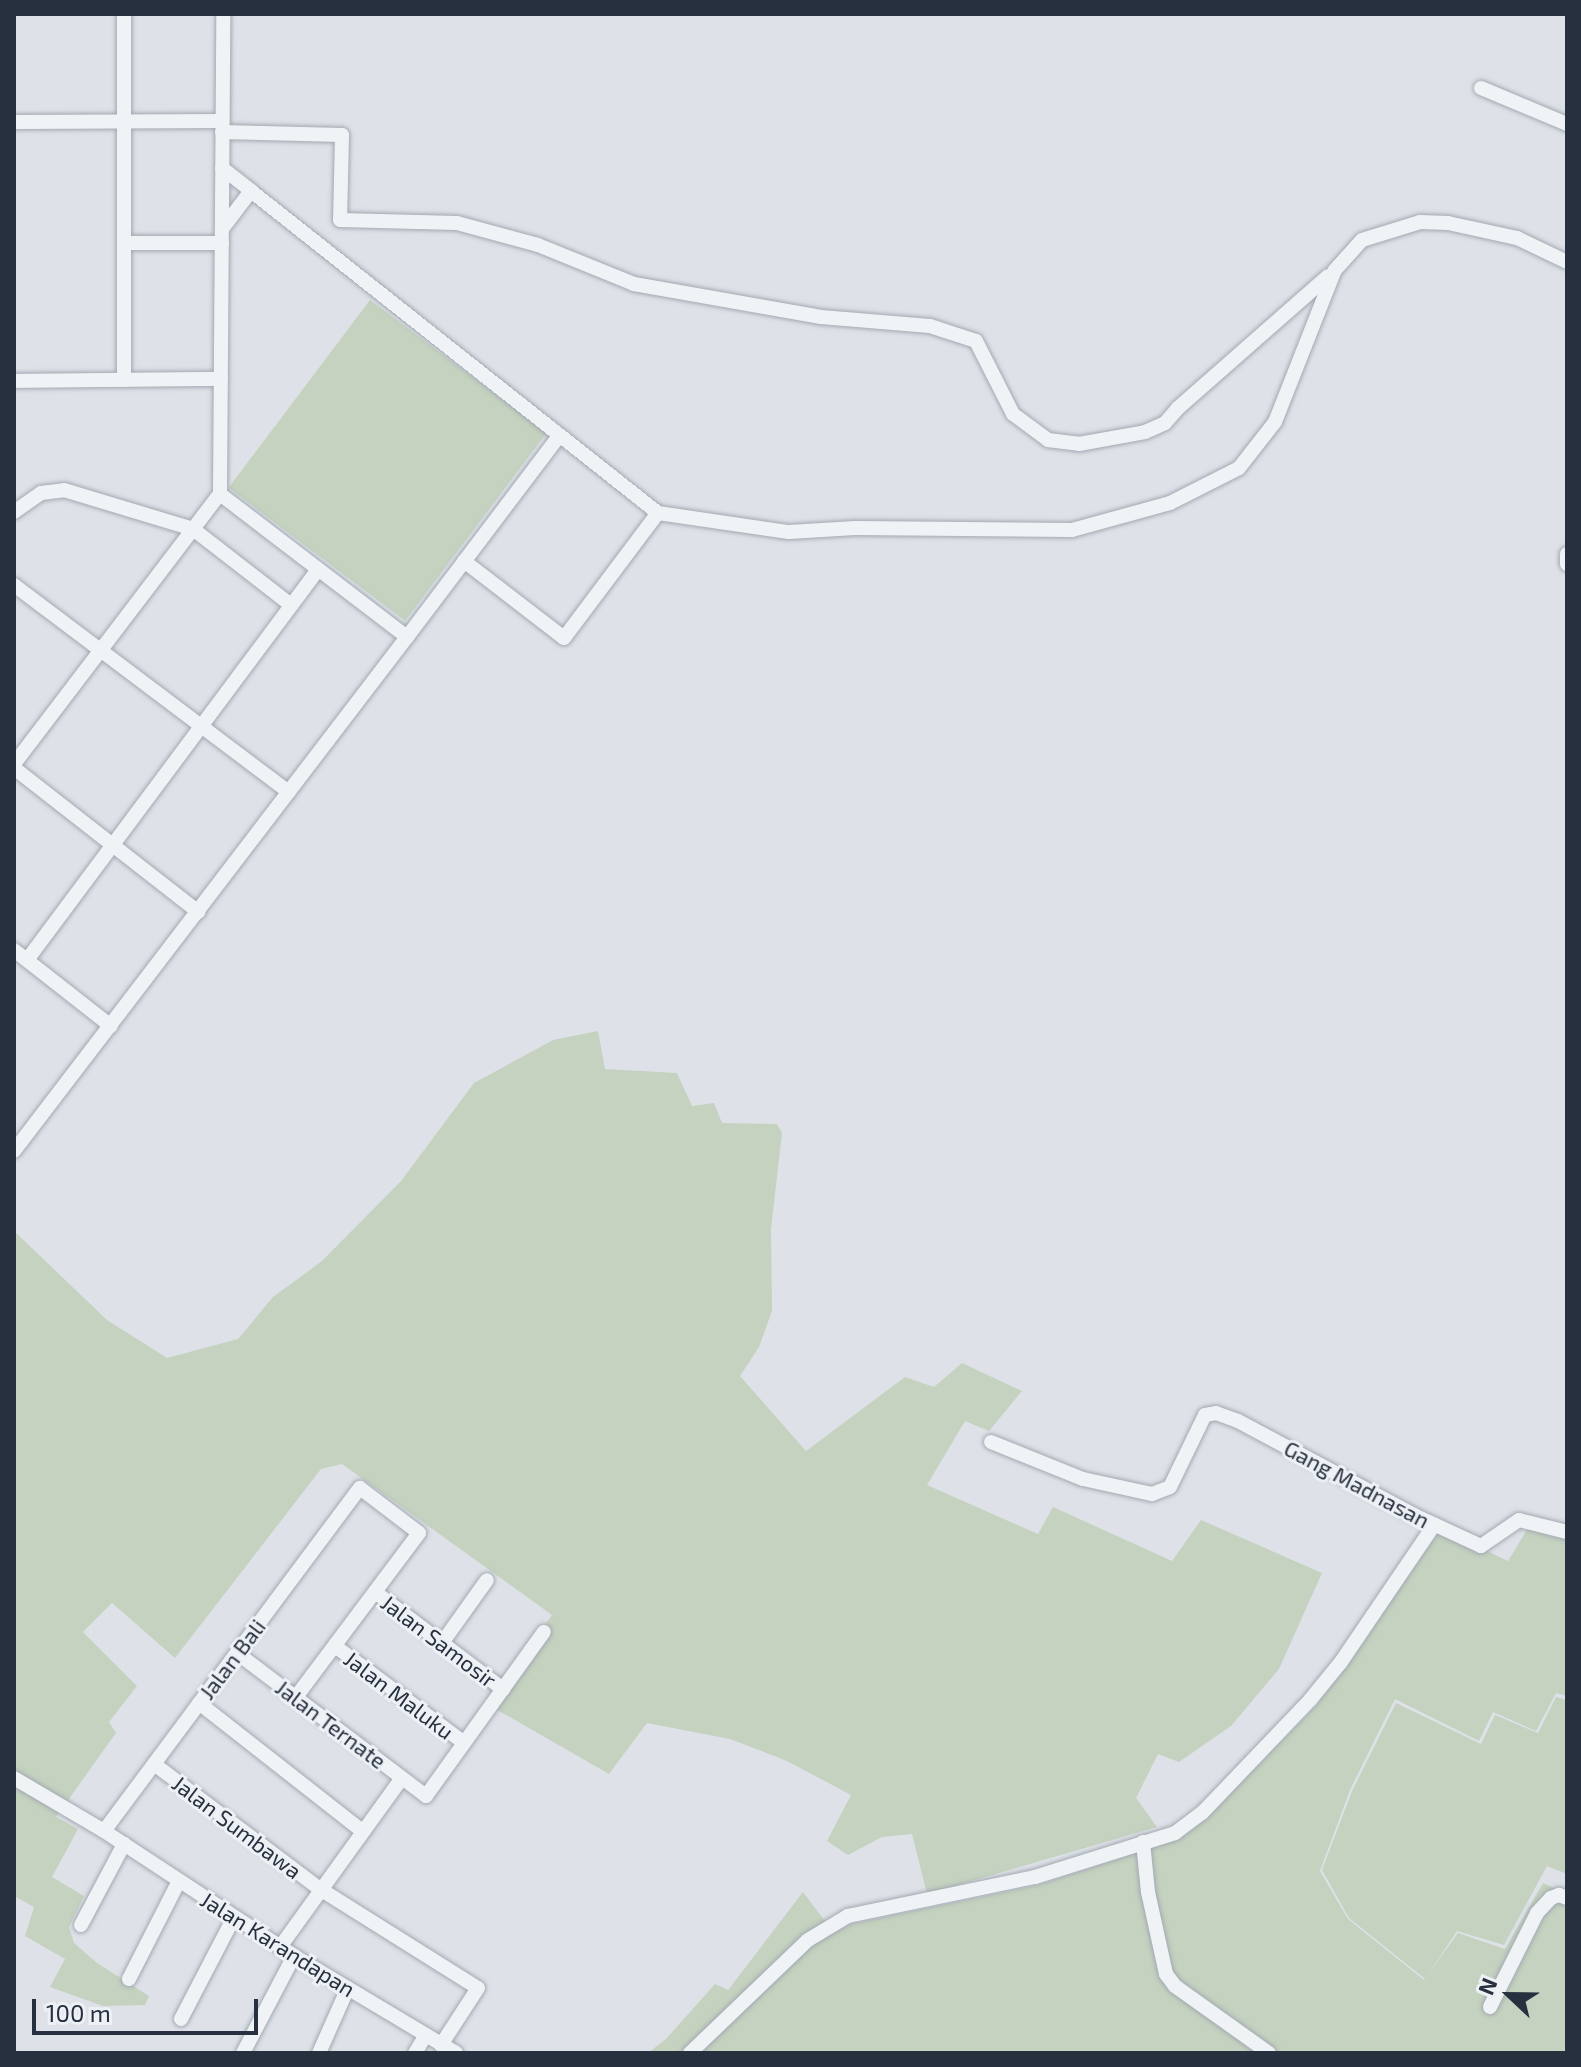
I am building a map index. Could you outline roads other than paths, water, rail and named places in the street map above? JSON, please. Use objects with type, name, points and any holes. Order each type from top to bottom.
[{"type":"street","points":[[124,14],[124,380]]},
{"type":"street","points":[[198,912],[14,766],[220,494],[223,14]]},
{"type":"street","points":[[1481,88],[1567,124]]},
{"type":"street","points":[[14,122],[124,121],[342,135],[340,220],[457,223],[538,245],[634,284],[821,317],[930,326],[976,341],[1013,414],[1048,440],[1079,444],[1145,432],[1165,423],[1178,408],[1335,270],[1362,240],[1393,228],[1420,222],[1448,223],[1495,232],[1567,262]]},
{"type":"street","points":[[222,168],[658,513],[789,532],[855,528],[1072,530],[1170,503],[1239,468],[1275,422],[1335,270]]},
{"type":"street","points":[[222,236],[251,191]]},
{"type":"street","points":[[124,243],[222,236]]},
{"type":"street","points":[[14,381],[221,379]]},
{"type":"street","points":[[14,1151],[560,435]]},
{"type":"street","points":[[14,512],[30,497],[64,490],[193,529],[291,605]]},
{"type":"street","points":[[220,494],[407,637]]},
{"type":"street","points":[[464,561],[564,638],[658,513]]},
{"type":"street","points":[[1567,554],[1567,564]]},
{"type":"street","points":[[111,1026],[18,955],[113,845],[318,569]]},
{"type":"street","points":[[14,585],[289,792]]},
{"type":"street","name":"Gang Madnasan","points":[[991,1442],[1083,1479],[1133,1492],[1160,1493],[1177,1476],[1205,1415],[1216,1413],[1238,1421],[1434,1525],[1481,1546],[1519,1520],[1567,1532]]},
{"type":"street","name":"Jalan Bali","points":[[104,1831],[360,1488],[419,1533],[375,1592]]},
{"type":"street","points":[[690,2053],[808,1940],[848,1916],[1035,1877],[1175,1833],[1202,1813],[1310,1700],[1341,1662],[1434,1525]]},
{"type":"street","points":[[442,1643],[487,1580]]},
{"type":"street","points":[[296,1697],[375,1592]]},
{"type":"street","name":"Jalan Samosir","points":[[375,1592],[503,1689]]},
{"type":"street","points":[[464,1743],[544,1632]]},
{"type":"street","name":"Jalan Maluku","points":[[335,1646],[464,1743]]},
{"type":"street","name":"Jalan Ternate","points":[[237,1653],[426,1796],[464,1743]]},
{"type":"street","points":[[199,1703],[362,1831]]},
{"type":"street","name":"Jalan Sumbawa","points":[[154,1764],[320,1889],[478,1988],[441,2045]]},
{"type":"street","name":"Jalan Karandapan","points":[[14,1778],[104,1831],[294,1956],[456,2053]]},
{"type":"street","points":[[280,1947],[402,1778]]},
{"type":"street","points":[[1143,1842],[1148,1892],[1166,1974],[1175,1986],[1269,2053]]},
{"type":"street","points":[[81,1925],[124,1844]]},
{"type":"street","points":[[129,1979],[179,1881]]},
{"type":"street","points":[[1490,2007],[1537,1913],[1551,1898],[1559,1895],[1567,1898]]},
{"type":"street","points":[[181,2019],[234,1917]]},
{"type":"street","points":[[243,2053],[294,1956]]},
{"type":"street","points":[[319,2053],[348,1988]]},
{"type":"street","points":[[415,2053],[426,2035]]}]
